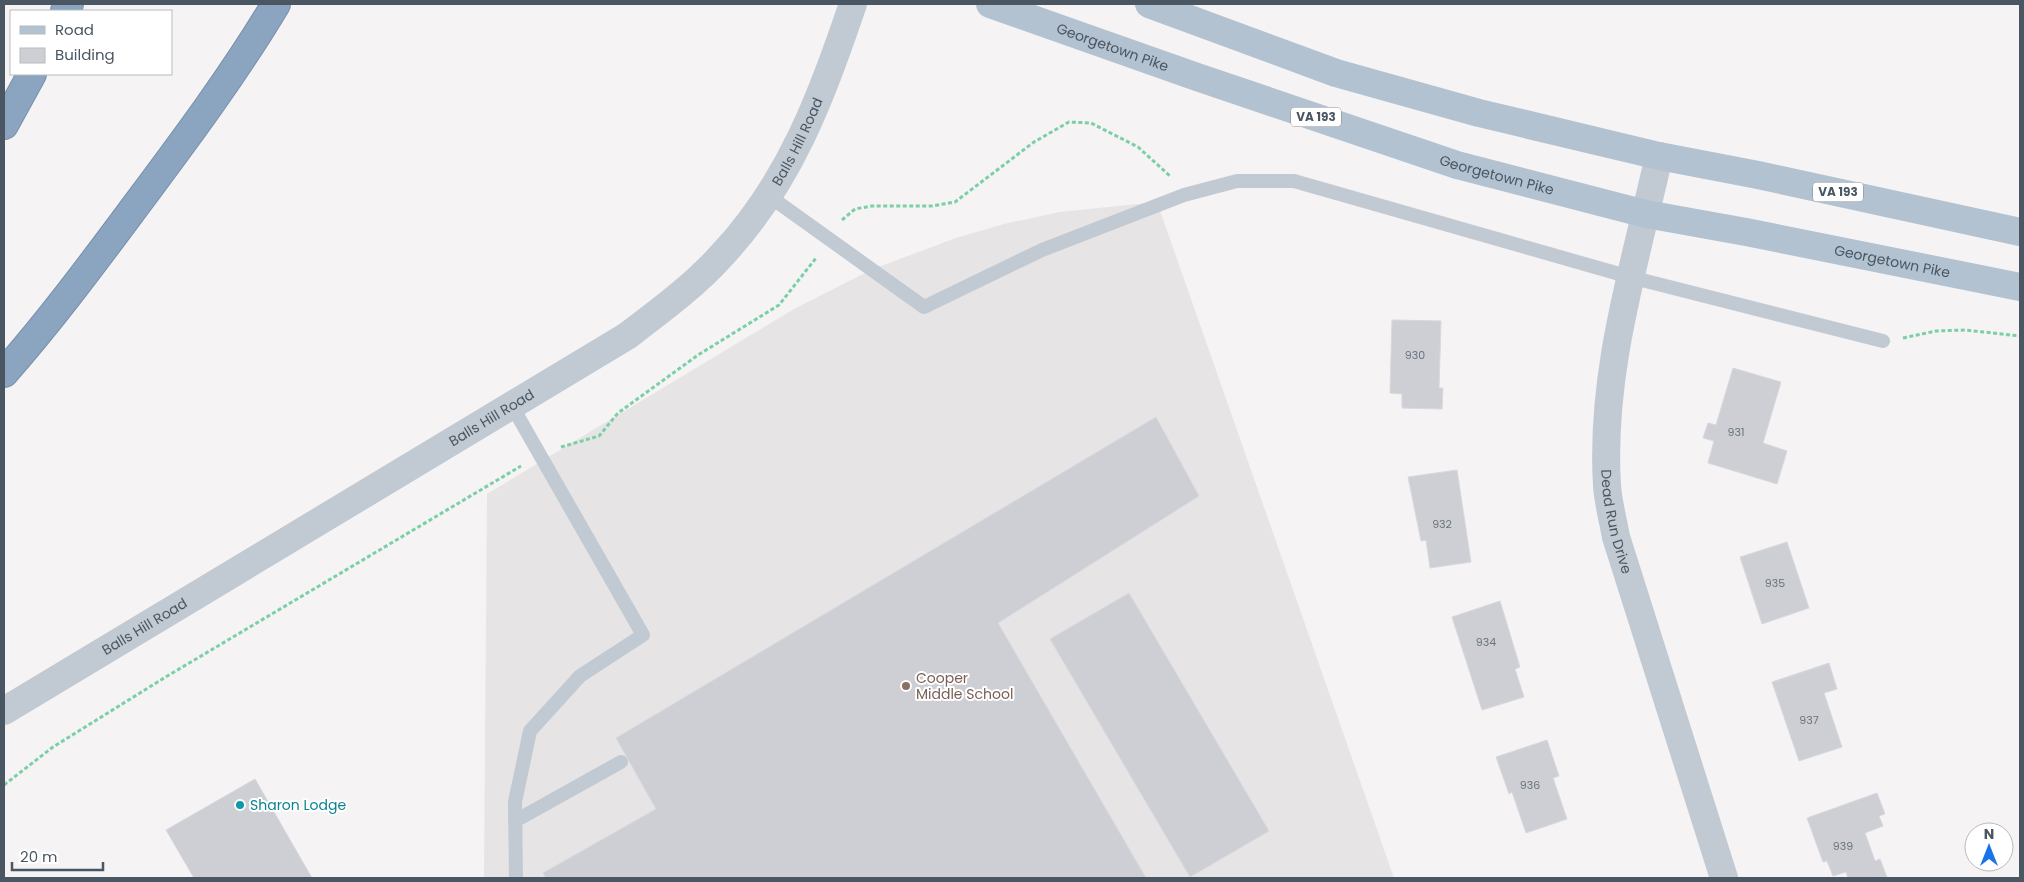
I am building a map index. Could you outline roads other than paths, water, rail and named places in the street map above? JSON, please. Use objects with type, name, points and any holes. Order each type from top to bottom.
[{"type":"highway","points":[[4,373],[83,276],[165,167],[276,4]]},
{"type":"highway","points":[[4,126],[31,75]]},
{"type":"main road","name":"Georgetown Pike","points":[[990,4],[1197,77],[1458,165],[1646,214],[2020,287]]},
{"type":"main road","name":"VA 193","points":[[1149,4],[1364,82],[1479,114],[1659,156],[1758,174],[2020,232]]},
{"type":"street","name":"Balls Hill Road","points":[[4,711],[626,336],[684,293],[723,255],[769,196],[795,153],[817,104],[853,4]]},
{"type":"street","name":"Dead Run Drive","points":[[1659,156],[1630,278],[1612,368],[1607,429],[1607,486],[1616,537],[1724,878]]},
{"type":"lane","points":[[769,196],[924,307],[1042,250],[1184,195],[1237,181],[1294,180],[1630,278],[1883,340]]},
{"type":"lane","points":[[512,406],[643,635],[580,676],[530,730],[515,802],[516,878]]},
{"type":"lane","points":[[516,821],[621,762]]},
{"type":"place","name":"Cooper Middle School","points":[[906,686]]},
{"type":"place","name":"Sharon Lodge","points":[[240,805]]}]
